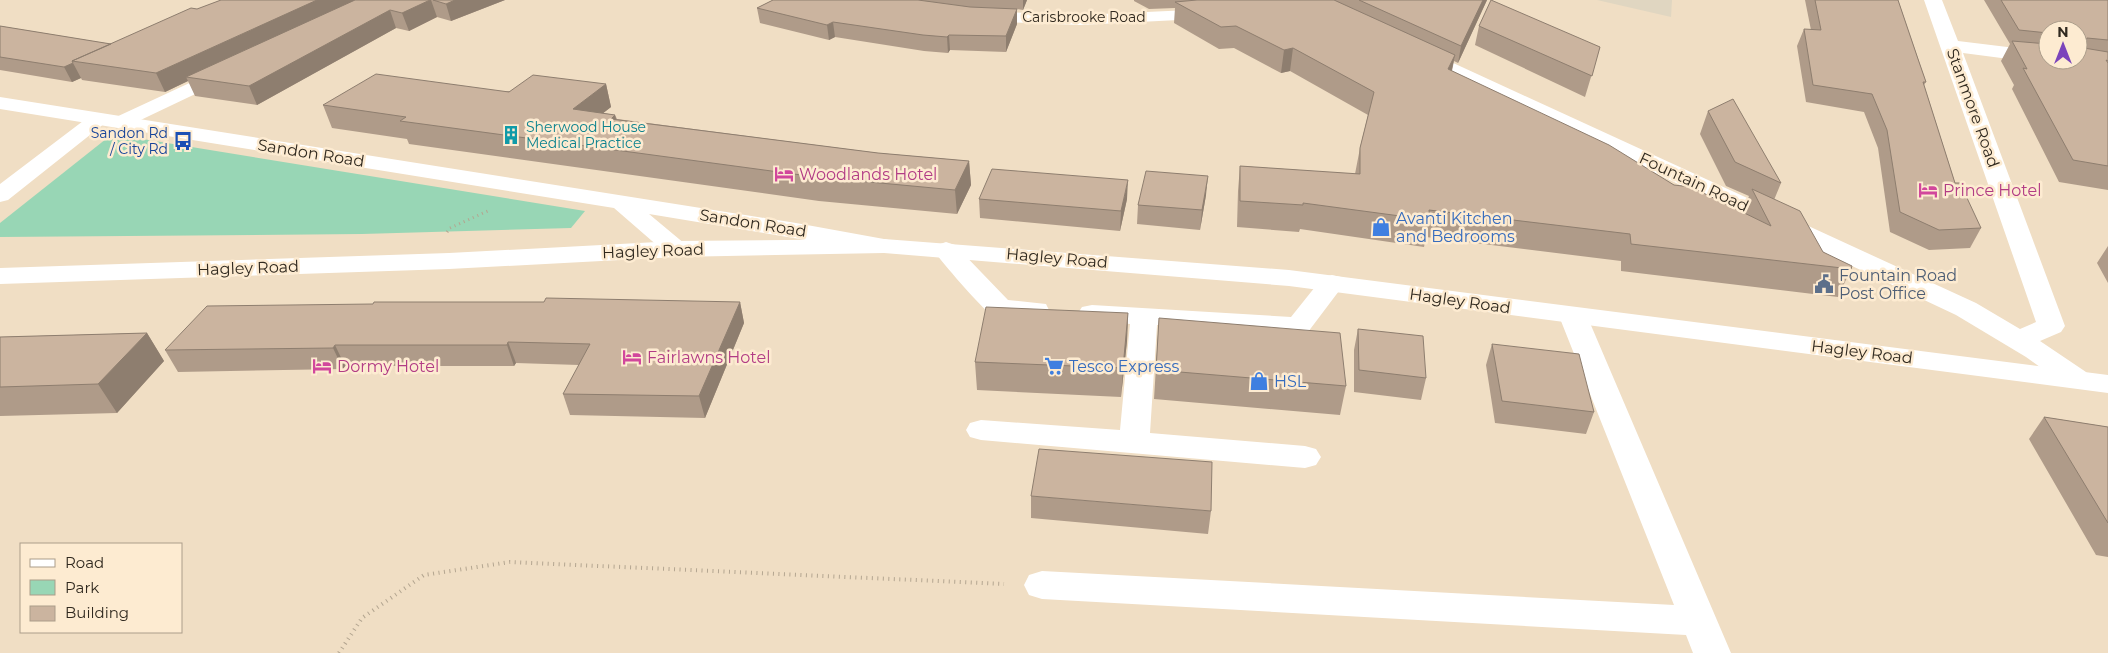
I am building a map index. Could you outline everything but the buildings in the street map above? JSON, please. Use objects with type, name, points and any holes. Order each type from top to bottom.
[{"type":"main road","name":"Stanmore Road","points":[[1933,0],[2050,326],[2020,339]]},
{"type":"main road","name":"Carisbrooke Road","points":[[958,13],[1080,20],[1231,13]]},
{"type":"main road","name":"Fountain Road","points":[[1402,46],[1966,309],[2020,339],[2076,379]]},
{"type":"main road","points":[[1951,46],[2038,57]]},
{"type":"main road","points":[[121,122],[239,66]]},
{"type":"main road","name":"Sandon Road","points":[[0,103],[821,234],[884,246]]},
{"type":"main road","points":[[0,195],[98,119]]},
{"type":"main road","points":[[621,202],[676,249]]},
{"type":"main road","name":"Hagley Road","points":[[0,276],[421,262],[676,249],[884,246],[1125,264],[1332,283],[1573,316],[2108,384]]},
{"type":"main road","points":[[946,250],[979,287],[1001,308],[1298,326],[1332,283]]},
{"type":"main road","points":[[1134,442],[1144,316]]},
{"type":"main road","points":[[1042,585],[1705,637],[1573,316]]},
{"type":"main road","points":[[981,430],[1305,457]]},
{"type":"path","points":[[421,262],[450,228],[495,207],[500,199],[500,183]]},
{"type":"path","points":[[339,653],[362,618],[424,575],[510,562],[1042,585]]},
{"type":"shaded area","points":[[1597,0],[1672,0],[1671,17]]},
{"type":"green space","points":[[124,136],[585,211],[571,228],[362,234],[0,237],[0,223],[106,139]]},
{"type":"place","name":"Sherwood House Medical Practice","points":[[511,135]]},
{"type":"place","name":"Sandon Rd / City Rd","points":[[183,141]]},
{"type":"place","name":"Woodlands Hotel","points":[[784,174]]},
{"type":"place","name":"Prince Hotel","points":[[1928,190]]},
{"type":"place","name":"Avanti Kitchen and Bedrooms","points":[[1381,227]]},
{"type":"place","name":"Fountain Road Post Office","points":[[1824,284]]},
{"type":"place","name":"Fairlawns Hotel","points":[[632,357]]},
{"type":"place","name":"Dormy Hotel","points":[[322,366]]},
{"type":"place","name":"Tesco Express","points":[[1054,366]]},
{"type":"place","name":"HSL","points":[[1259,381]]}]
